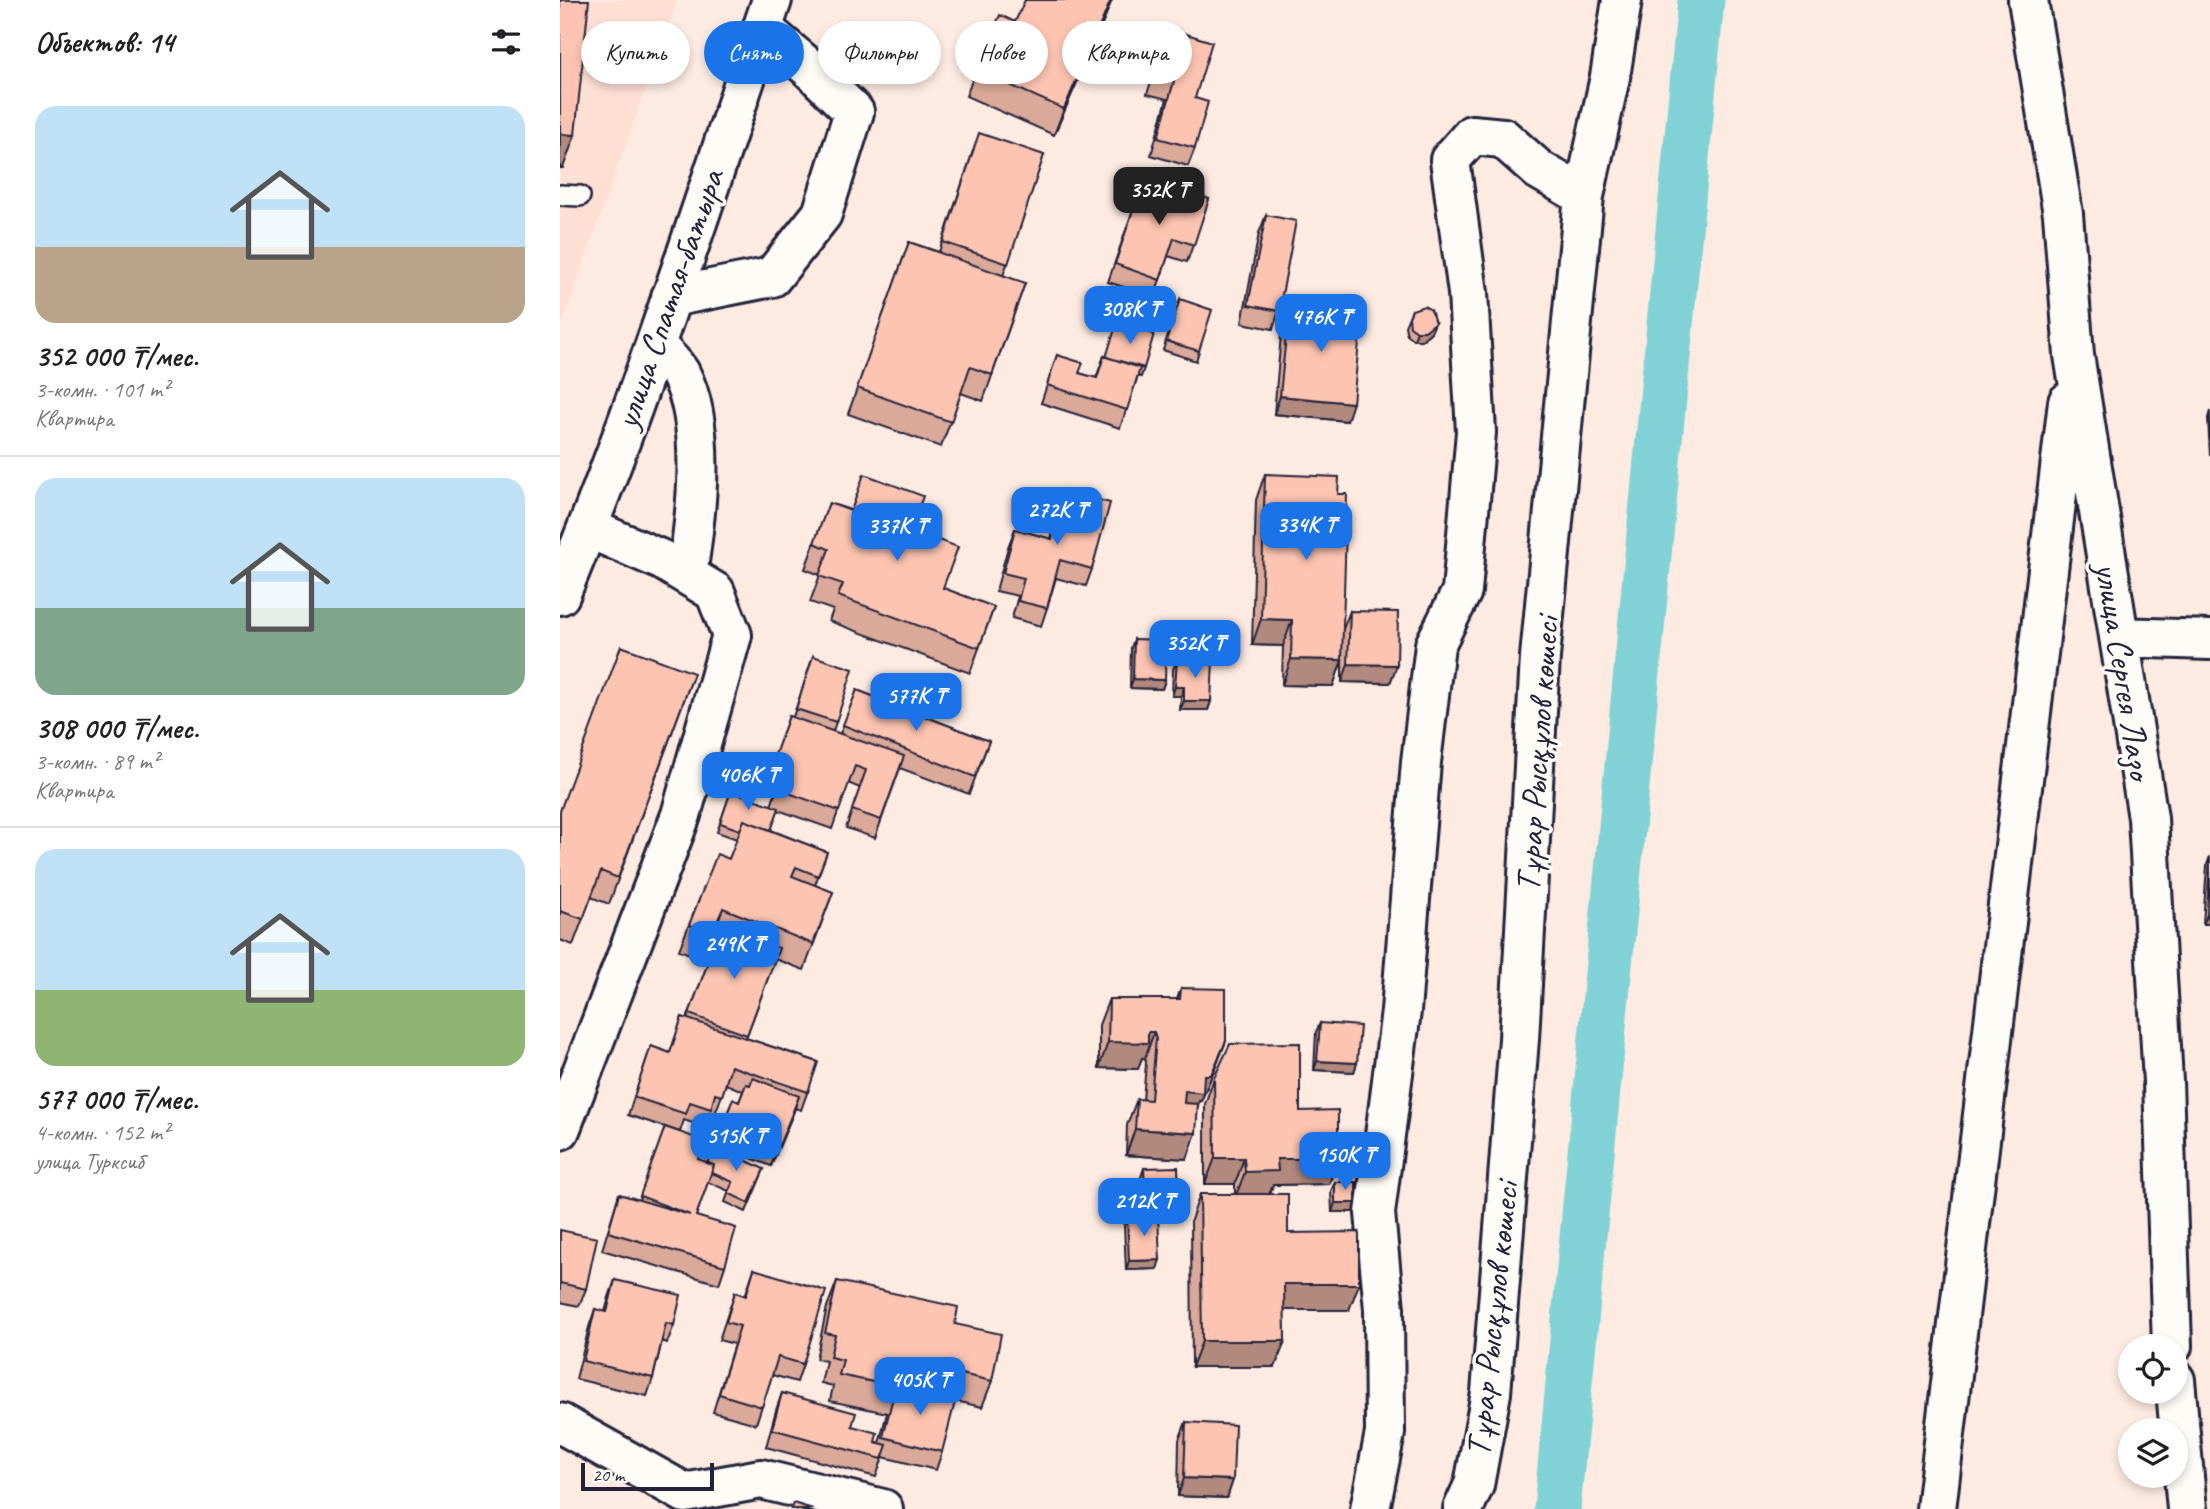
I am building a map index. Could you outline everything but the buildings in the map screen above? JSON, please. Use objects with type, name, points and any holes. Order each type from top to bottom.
[{"type":"street","name":"Тұрар Рысқұлов көшесі","points":[[1463,1509],[1474,1485],[1491,1393],[1519,1039],[1540,657],[1584,196],[1610,77],[1622,0]]},
{"type":"street","name":"улица Сергея Лазо","points":[[2028,0],[2063,214],[2074,355],[2148,818],[2163,1082],[2172,1334]]},
{"type":"street","points":[[671,297],[772,277],[822,214],[854,112],[808,67],[767,14]]},
{"type":"street","name":"улица Спатая-батыра","points":[[560,595],[588,528],[655,345],[767,14]]},
{"type":"street","points":[[1370,1509],[1385,1433],[1384,1309],[1375,1213],[1401,1011],[1420,762],[1433,658],[1435,645],[1462,591],[1476,432],[1468,293],[1450,160],[1472,135],[1503,138],[1539,170],[1584,196]]},
{"type":"street","points":[[655,345],[679,372],[691,406],[697,473],[695,518],[687,575]]},
{"type":"street","points":[[1936,1509],[2074,355]]},
{"type":"street","points":[[560,1130],[681,815],[732,635],[715,592],[662,560],[588,528]]},
{"type":"street","points":[[2119,637],[2210,640]]},
{"type":"street","points":[[2177,1404],[2187,1509]]},
{"type":"street","points":[[560,1423],[684,1501],[761,1479],[883,1509]]},
{"type":"lane","points":[[560,195],[580,196]]},
{"type":"shaded area","points":[[560,0],[677,0],[670,21],[581,21],[581,84],[647,84],[560,330]]},
{"type":"waterway","points":[[1557,1509],[1701,0]]}]
